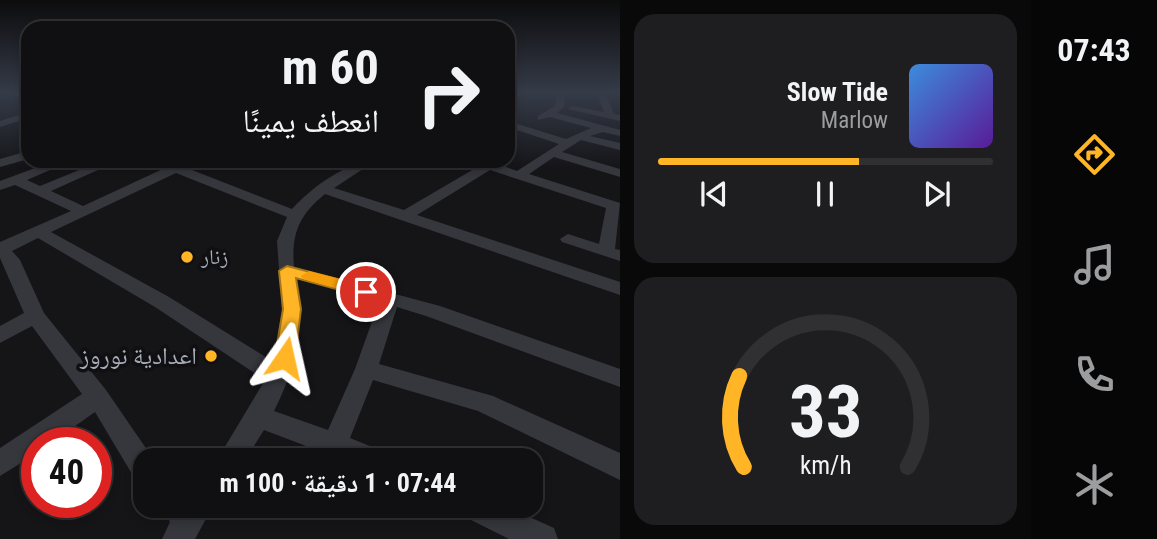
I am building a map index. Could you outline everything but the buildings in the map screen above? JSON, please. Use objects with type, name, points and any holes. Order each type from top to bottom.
[{"type":"street","points":[[0,124],[21,118]]},
{"type":"street","points":[[520,128],[541,118]]},
{"type":"street","points":[[566,118],[620,132]]},
{"type":"street","points":[[515,126],[573,140],[620,147]]},
{"type":"street","points":[[519,175],[573,140],[603,128]]},
{"type":"street","points":[[552,153],[620,173]]},
{"type":"street","points":[[0,163],[21,157]]},
{"type":"street","points":[[0,186],[47,168]]},
{"type":"street","points":[[38,192],[95,168]]},
{"type":"street","points":[[133,451],[98,397],[35,316],[3,255],[38,232],[176,168],[295,215]]},
{"type":"street","points":[[238,448],[279,377],[291,325],[292,296],[284,245],[295,215],[359,168]]},
{"type":"street","points":[[406,215],[485,168]]},
{"type":"street","points":[[499,168],[617,207],[613,253],[568,239]]},
{"type":"street","points":[[16,180],[82,211]]},
{"type":"street","points":[[326,190],[620,289]]},
{"type":"street","points":[[38,232],[162,302],[279,377]]},
{"type":"street","points":[[287,271],[433,311],[620,378]]},
{"type":"street","points":[[335,444],[366,369],[390,298]]},
{"type":"street","points":[[0,335],[35,316]]},
{"type":"street","points":[[366,369],[484,403],[620,467]]},
{"type":"street","points":[[0,463],[98,397]]},
{"type":"street","points":[[258,417],[344,448]]},
{"type":"street","points":[[498,518],[543,539]]},
{"type":"slow traffic","points":[[309,276],[342,285]]},
{"type":"place","name":"زنار","points":[[187,257]]},
{"type":"place","name":"اعدادية نوروز","points":[[211,356]]},
{"type":"route","points":[[285,358],[292,309],[287,271],[366,292]]}]
